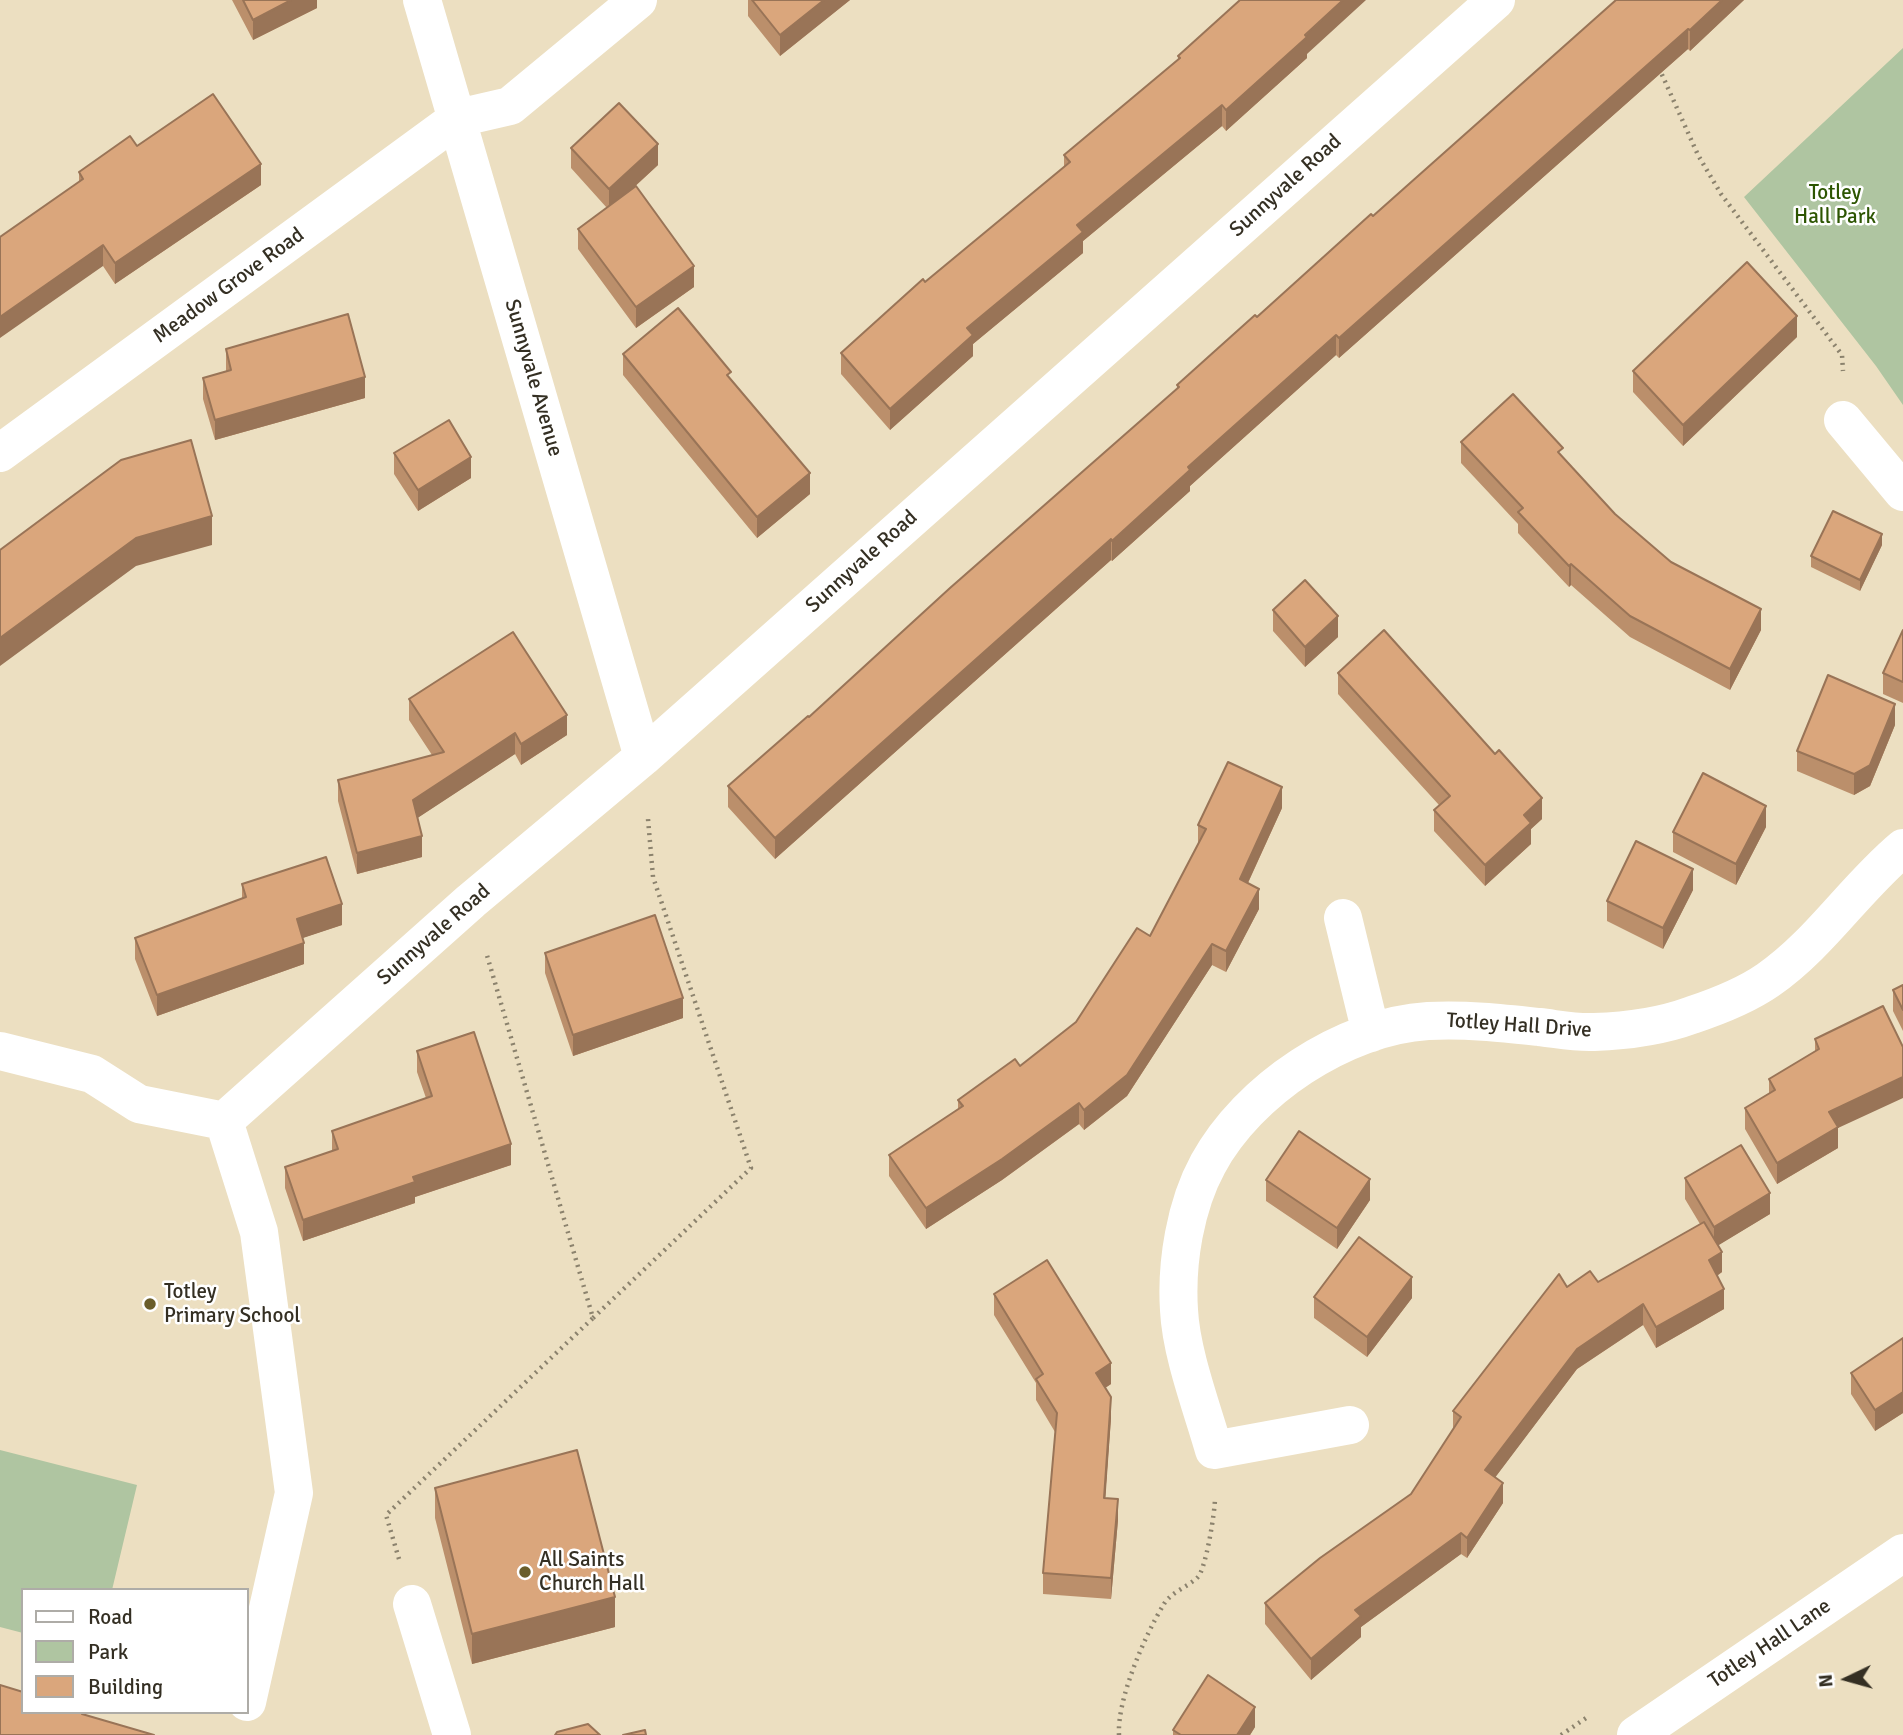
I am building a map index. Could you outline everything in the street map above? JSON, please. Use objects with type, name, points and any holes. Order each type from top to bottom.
[{"type":"street","name":"Sunnyvale Avenue","points":[[422,0],[643,757]]},
{"type":"street","points":[[458,118],[510,106],[638,0]]},
{"type":"street","name":"Sunnyvale Road","points":[[224,1121],[471,901],[643,757],[1496,0]]},
{"type":"street","name":"Meadow Grove Road","points":[[0,453],[458,118]]},
{"type":"street","points":[[1843,420],[1903,492]]},
{"type":"street","name":"Totley Hall Drive","points":[[1214,1450],[1186,1350],[1179,1312],[1179,1277],[1185,1231],[1206,1167],[1221,1141],[1274,1087],[1303,1065],[1348,1042],[1371,1033],[1424,1021],[1473,1019],[1592,1032],[1637,1028],[1689,1017],[1737,998],[1769,980],[1802,951],[1903,848]]},
{"type":"street","points":[[1343,918],[1371,1033]]},
{"type":"street","points":[[0,1051],[92,1074],[139,1104],[224,1121],[259,1233],[294,1493],[248,1698]]},
{"type":"street","points":[[1214,1450],[1350,1425]]},
{"type":"street","name":"Totley Hall Lane","points":[[1636,1735],[1903,1553]]},
{"type":"street","points":[[412,1604],[452,1735]]},
{"type":"street","points":[[239,1735],[244,1714]]},
{"type":"path","points":[[1656,60],[1698,155],[1721,194],[1842,355],[1843,420]]},
{"type":"path","points":[[412,1604],[386,1515],[751,1168],[653,877],[643,757]]},
{"type":"path","points":[[471,901],[593,1318]]},
{"type":"path","points":[[1119,1735],[1118,1718],[1133,1669],[1166,1601],[1200,1575],[1215,1513],[1214,1450]]},
{"type":"green space","name":"Totley Hall Park","points":[[1903,48],[1903,405],[1876,366],[1744,197]]},
{"type":"green space","points":[[0,1450],[137,1485],[112,1588],[21,1588],[21,1632],[0,1627]]},
{"type":"building","points":[[243,0],[291,0],[253,20]]},
{"type":"building","points":[[752,0],[824,0],[780,35]]},
{"type":"building","points":[[1240,0],[1343,0],[1305,35],[1307,37],[1226,110],[1222,105],[1077,225],[1083,232],[967,328],[973,335],[890,409],[841,353],[923,279],[925,282],[1070,162],[1064,155],[1180,58],[1178,56]]},
{"type":"building","points":[[1616,0],[1722,0],[1339,338],[1336,335],[1188,467],[1190,470],[1112,541],[1111,539],[775,838],[728,786],[1179,387],[1177,385],[1255,315],[1257,317],[1371,214],[1373,216]]},
{"type":"building","points":[[213,94],[261,164],[115,263],[103,245],[0,317],[0,237],[83,179],[79,172],[130,136],[137,146]]},
{"type":"building","points":[[619,103],[658,144],[609,189],[571,148]]},
{"type":"building","points":[[636,186],[694,266],[636,307],[578,229]]},
{"type":"building","points":[[1747,262],[1797,316],[1683,425],[1633,371]]},
{"type":"building","points":[[678,308],[731,372],[727,375],[810,473],[757,517],[623,354]]},
{"type":"building","points":[[348,314],[365,377],[215,420],[203,378],[231,370],[226,349]]},
{"type":"building","points":[[1513,394],[1563,448],[1558,452],[1615,514],[1671,562],[1761,609],[1730,669],[1630,616],[1571,564],[1569,566],[1518,512],[1523,508],[1461,442]]},
{"type":"building","points":[[449,420],[471,457],[418,490],[394,453]]},
{"type":"building","points":[[191,440],[212,516],[136,538],[0,638],[0,550],[121,460]]},
{"type":"building","points":[[1833,511],[1882,534],[1860,580],[1811,556]]},
{"type":"building","points":[[1305,580],[1338,616],[1305,647],[1273,610]]},
{"type":"building","points":[[1384,630],[1495,754],[1499,750],[1542,798],[1524,815],[1531,823],[1485,865],[1434,810],[1450,796],[1338,673]]},
{"type":"building","points":[[1903,630],[1903,682],[1883,673]]},
{"type":"building","points":[[513,632],[567,715],[521,744],[515,733],[413,800],[422,836],[357,853],[338,780],[444,752],[409,699]]},
{"type":"building","points":[[1828,675],[1895,704],[1870,765],[1854,774],[1797,751]]},
{"type":"building","points":[[1228,762],[1282,787],[1240,879],[1259,889],[1226,951],[1212,944],[1127,1075],[1084,1110],[1079,1103],[1002,1159],[926,1208],[889,1155],[963,1106],[958,1100],[1015,1059],[1020,1066],[1076,1022],[1137,928],[1150,936],[1206,829],[1198,825]]},
{"type":"building","points":[[1703,773],[1766,806],[1736,864],[1673,832]]},
{"type":"building","points":[[1636,841],[1693,869],[1663,928],[1607,901]]},
{"type":"building","points":[[326,857],[342,904],[297,919],[304,943],[157,995],[135,938],[246,897],[242,884]]},
{"type":"building","points":[[655,915],[683,998],[573,1035],[545,953]]},
{"type":"building","points":[[1903,985],[1903,1010],[1893,990]]},
{"type":"building","points":[[1883,1006],[1903,1047],[1903,1077],[1829,1112],[1838,1127],[1777,1163],[1745,1108],[1775,1090],[1769,1079],[1819,1049],[1815,1039]]},
{"type":"building","points":[[474,1032],[511,1144],[413,1177],[415,1182],[303,1220],[285,1167],[338,1149],[332,1131],[432,1096],[417,1051]]},
{"type":"building","points":[[1299,1131],[1370,1179],[1337,1228],[1266,1180]]},
{"type":"building","points":[[1741,1145],[1770,1193],[1714,1227],[1685,1178]]},
{"type":"building","points":[[1704,1222],[1722,1252],[1709,1260],[1724,1289],[1656,1327],[1643,1304],[1577,1349],[1485,1470],[1503,1483],[1467,1538],[1461,1533],[1355,1610],[1361,1616],[1311,1659],[1265,1603],[1320,1558],[1411,1494],[1461,1417],[1453,1411],[1559,1274],[1567,1287],[1590,1271],[1598,1282]]},
{"type":"building","points":[[1359,1237],[1412,1277],[1367,1337],[1314,1297]]},
{"type":"building","points":[[1047,1260],[1111,1363],[1096,1373],[1111,1397],[1104,1498],[1118,1499],[1111,1578],[1043,1573],[1057,1413],[1036,1379],[1043,1374],[994,1294]]},
{"type":"building","points":[[1903,1338],[1903,1392],[1875,1410],[1851,1373]]},
{"type":"building","name":"All Saints Church Hall","points":[[577,1450],[615,1597],[472,1634],[435,1488]]},
{"type":"building","points":[[1208,1675],[1255,1707],[1237,1735],[1181,1735],[1173,1730]]},
{"type":"building","points":[[0,1685],[21,1691],[21,1714],[82,1714],[154,1735],[0,1735]]},
{"type":"building","points":[[588,1724],[600,1735],[555,1735],[557,1732]]},
{"type":"building","points":[[645,1730],[646,1735],[623,1735]]},
{"type":"place","name":"Totley Primary School","points":[[150,1304]]},
{"type":"place","name":"All Saints Church Hall","points":[[525,1572]]}]
